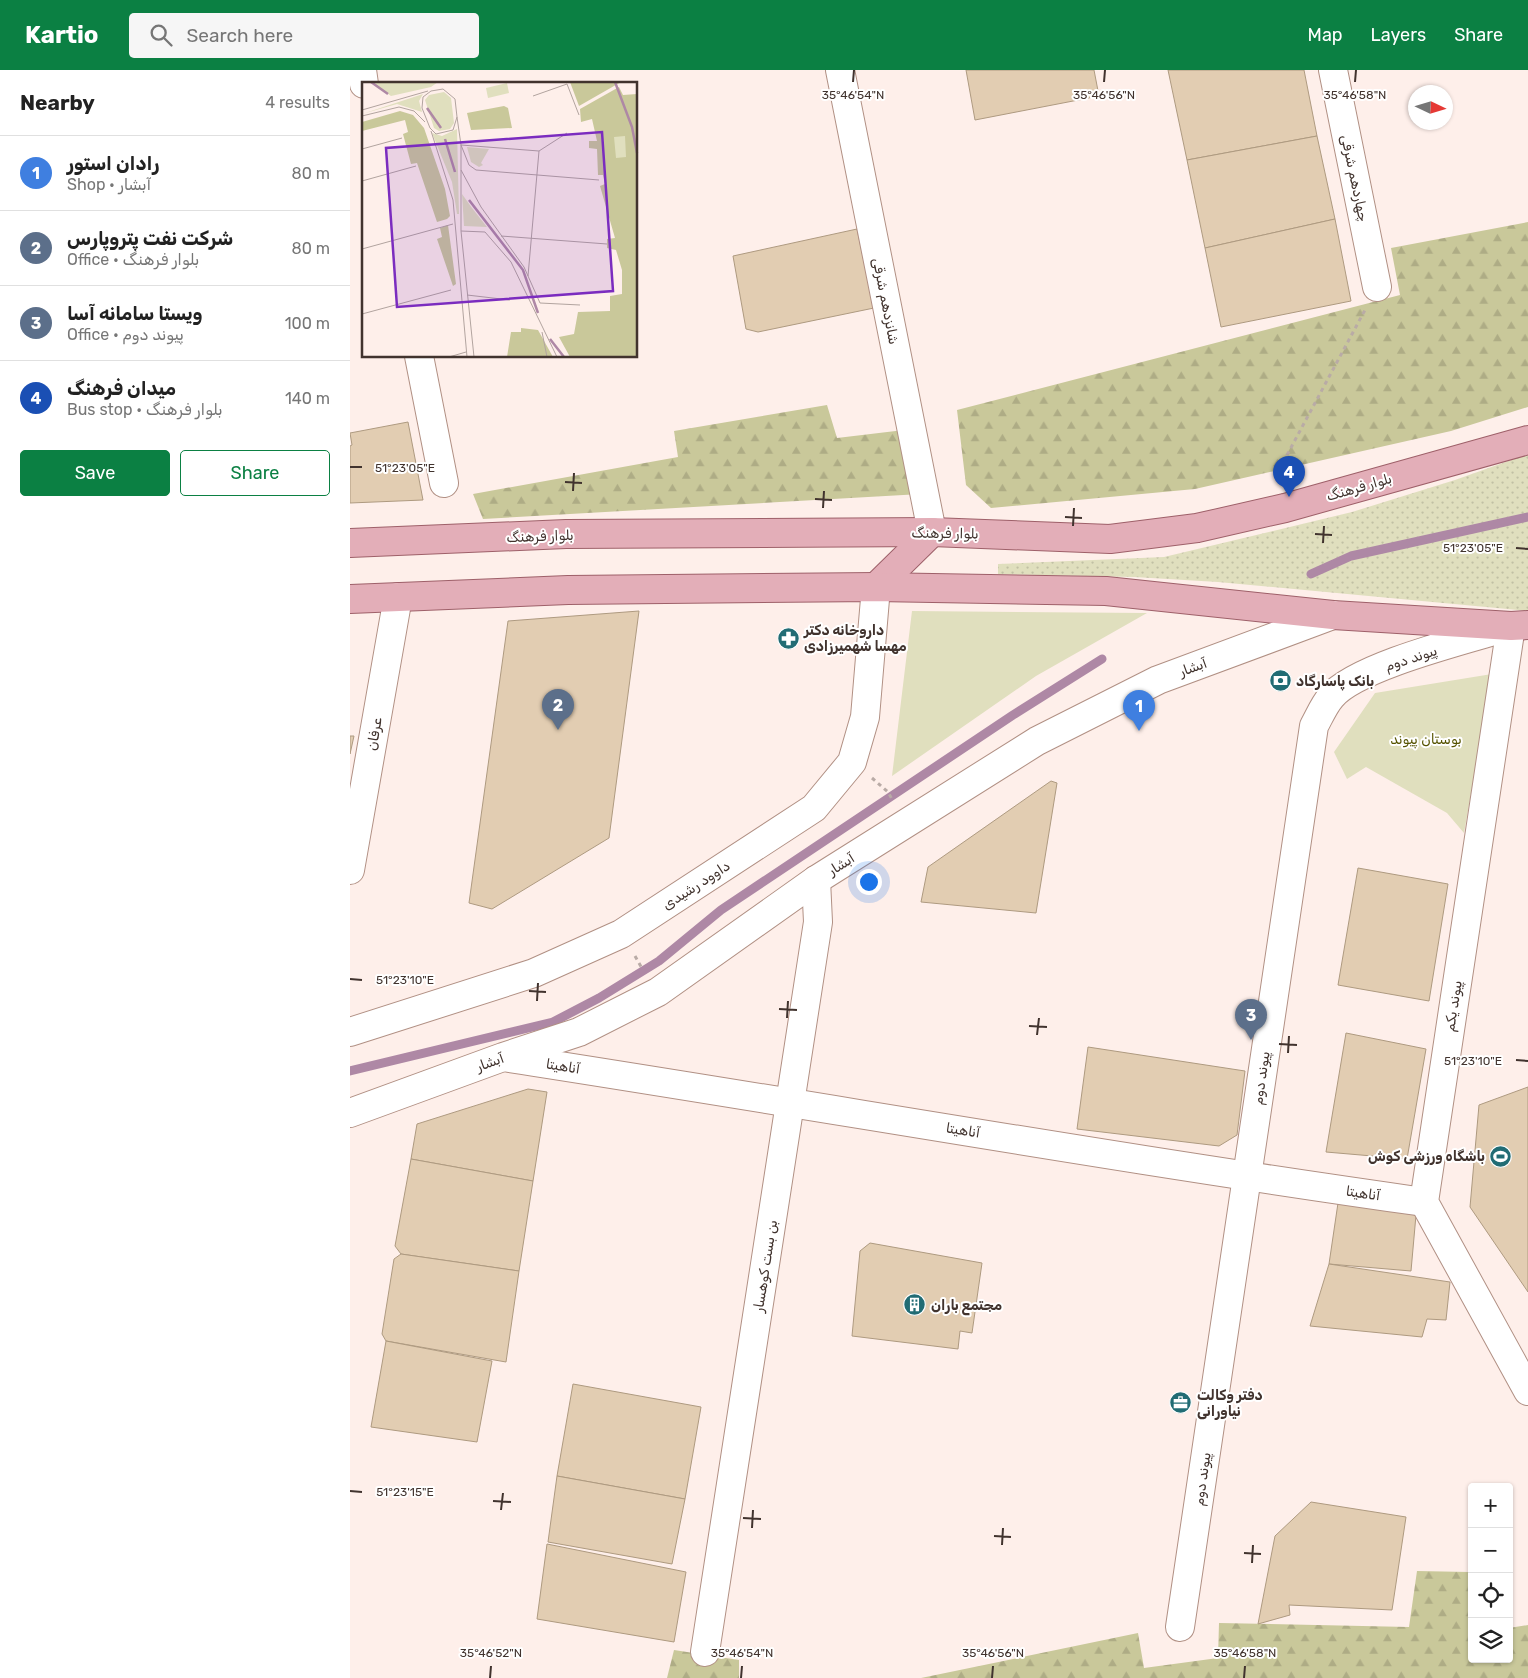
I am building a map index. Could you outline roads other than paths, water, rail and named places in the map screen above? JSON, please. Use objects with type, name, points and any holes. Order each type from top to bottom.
[{"type":"main road","name":"بلوار فرهنگ","points":[[350,543],[566,534],[932,532],[1110,539],[1197,528],[1285,508],[1528,440]]},
{"type":"main road","points":[[876,587],[932,532]]},
{"type":"main road","points":[[350,599],[568,590],[876,587],[1106,591],[1333,614],[1519,626]]},
{"type":"street","name":"شانزدهم شرقی","points":[[840,70],[932,532]]},
{"type":"street","name":"چهاردهم شرقی","points":[[1333,70],[1377,286]]},
{"type":"street","points":[[419,358],[444,483]]},
{"type":"street","name":"داوود رشیدی","points":[[350,1032],[534,973],[621,934],[814,808],[852,762],[866,717],[876,587]]},
{"type":"street","name":"عرفان","points":[[350,870],[398,597]]},
{"type":"street","name":"آبشار","points":[[350,1113],[503,1057],[579,1032],[658,992],[816,880],[1038,741],[1158,680],[1333,614]]},
{"type":"street","name":"پیوند دوم","points":[[1180,1627],[1314,726],[1332,696],[1361,676],[1394,662],[1519,626]]},
{"type":"street","name":"پیوند یکم","points":[[1424,1202],[1519,626]]},
{"type":"street","name":"بن بست کوهسار","points":[[705,1652],[792,1102],[818,922],[816,880]]},
{"type":"street","name":"آناهیتا","points":[[503,1057],[792,1102],[1246,1177],[1424,1202]]},
{"type":"street","points":[[1424,1202],[1528,1390]]},
{"type":"waterway","points":[[1311,574],[1351,556],[1528,517]]},
{"type":"waterway","points":[[350,1071],[553,1022],[599,998],[659,961],[721,910],[1013,715],[1102,659]]},
{"type":"place","name":"میدان فرهنگ","points":[[1289,497]]},
{"type":"place","name":"داروخانه دکتر مهسا شهمیرزادی","points":[[788,638]]},
{"type":"place","name":"بانک پاسارگاد","points":[[1280,681]]},
{"type":"place","name":"شرکت نفت پتروپارس","points":[[558,730]]},
{"type":"place","name":"رادان استور","points":[[1139,731]]},
{"type":"place","name":"ویستا سامانه آسا","points":[[1251,1040]]},
{"type":"place","name":"باشگاه ورزشی کوش","points":[[1501,1156]]},
{"type":"place","name":"مجتمع باران","points":[[915,1305]]},
{"type":"place","name":"دفتر وکالت نیاورانی","points":[[1181,1403]]},
{"type":"park label","name":"بوستان پیوند","points":[[1426,739]]}]
